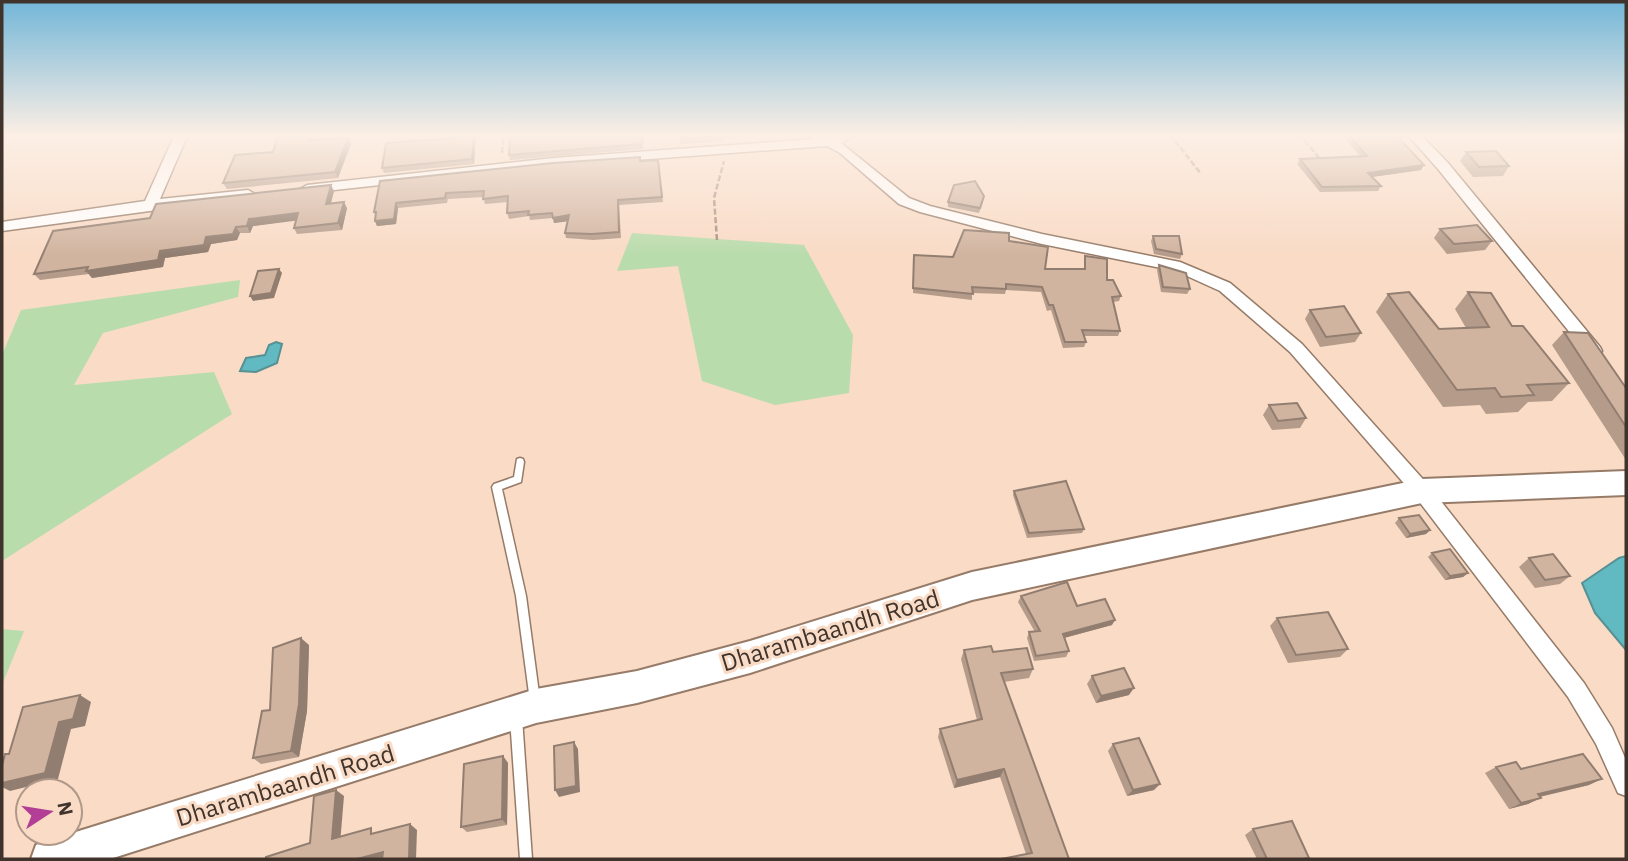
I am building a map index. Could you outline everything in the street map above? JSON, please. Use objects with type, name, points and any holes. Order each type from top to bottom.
[{"type":"main road","name":"Dharambaandh Road","points":[[50,859],[526,710],[637,687],[750,657],[972,586],[1422,491],[1626,483]]},
{"type":"street","points":[[150,205],[164,174]]},
{"type":"street","points":[[297,190],[444,174]]},
{"type":"street","points":[[871,174],[904,201],[925,209],[1042,239],[1180,267],[1225,287],[1296,348],[1422,491],[1576,690],[1604,736],[1626,785]]},
{"type":"street","points":[[1450,174],[1604,366]]},
{"type":"street","points":[[2,227],[150,205],[260,193]]},
{"type":"lane","points":[[520,462],[518,478],[497,487],[522,596],[526,710],[526,859]]},
{"type":"path","points":[[718,240],[714,198],[719,174]]},
{"type":"green space","points":[[632,233],[804,245],[853,335],[849,393],[775,405],[702,381],[678,266],[617,271]]},
{"type":"green space","points":[[240,280],[238,297],[103,333],[74,385],[214,372],[232,414],[2,561],[2,355],[21,310]]},
{"type":"green space","points":[[2,629],[24,631],[2,685]]},
{"type":"water","points":[[276,342],[282,344],[277,363],[256,372],[240,371],[246,358],[265,355],[269,345]]},
{"type":"water","points":[[1626,556],[1626,650],[1595,613],[1582,583]]},
{"type":"building","points":[[227,174],[313,174],[223,183]]},
{"type":"building","points":[[446,174],[660,174],[662,197],[618,200],[619,232],[565,233],[569,215],[553,218],[552,213],[507,213],[508,196],[483,199],[484,191],[446,193],[445,198],[396,203],[394,219],[375,221],[374,212],[380,181]]},
{"type":"building","points":[[1312,174],[1369,174],[1381,186],[1322,187]]},
{"type":"building","points":[[975,181],[984,196],[980,208],[948,202],[954,185]]},
{"type":"building","points":[[331,185],[326,204],[344,202],[338,223],[294,228],[298,213],[249,219],[247,226],[236,227],[233,234],[206,237],[204,245],[160,251],[158,260],[86,271],[88,267],[34,274],[53,231],[150,218],[156,204]]},
{"type":"building","points":[[1477,225],[1492,241],[1454,244],[1440,229]]},
{"type":"building","points":[[964,230],[1009,233],[1009,241],[1048,247],[1045,269],[1085,269],[1085,256],[1107,259],[1107,280],[1113,280],[1121,296],[1112,297],[1120,331],[1082,330],[1086,342],[1065,342],[1053,305],[1049,305],[1042,287],[1006,284],[1006,289],[972,287],[973,294],[913,288],[914,255],[953,257]]},
{"type":"building","points":[[1153,236],[1179,236],[1182,254],[1156,249]]},
{"type":"building","points":[[1159,265],[1186,273],[1190,289],[1163,287]]},
{"type":"building","points":[[279,269],[271,293],[250,296],[258,271]]},
{"type":"building","points":[[1409,292],[1439,329],[1489,327],[1468,292],[1491,293],[1512,326],[1523,326],[1569,383],[1527,385],[1534,395],[1501,397],[1495,388],[1457,390],[1388,294]]},
{"type":"building","points":[[1344,306],[1361,333],[1326,337],[1310,310]]},
{"type":"building","points":[[1564,332],[1588,333],[1626,388],[1626,427]]},
{"type":"building","points":[[1297,403],[1306,418],[1278,421],[1269,405]]},
{"type":"building","points":[[1066,481],[1084,529],[1029,533],[1014,491]]},
{"type":"building","points":[[1419,515],[1430,530],[1410,534],[1399,518]]},
{"type":"building","points":[[1450,549],[1468,573],[1450,576],[1432,553]]},
{"type":"building","points":[[1553,554],[1570,576],[1545,580],[1529,558]]},
{"type":"building","points":[[1067,582],[1077,606],[1105,599],[1115,620],[1063,634],[1069,651],[1036,656],[1029,632],[1040,631],[1021,596]]},
{"type":"building","points":[[1328,612],[1348,649],[1296,655],[1277,618]]},
{"type":"building","points":[[301,638],[299,704],[291,751],[253,758],[262,711],[270,710],[273,648]]},
{"type":"building","points":[[991,646],[993,652],[1027,648],[1033,669],[1001,673],[1069,859],[1001,859],[1032,853],[1004,769],[957,780],[940,729],[982,719],[964,650]]},
{"type":"building","points":[[1124,668],[1134,688],[1101,696],[1092,676]]},
{"type":"building","points":[[80,695],[73,719],[59,722],[45,773],[14,777],[14,780],[2,783],[5,754],[9,754],[23,707]]},
{"type":"building","points":[[1139,738],[1160,784],[1133,790],[1113,744]]},
{"type":"building","points":[[574,742],[576,786],[555,790],[554,746]]},
{"type":"building","points":[[1583,754],[1602,779],[1538,794],[1541,798],[1521,803],[1496,767],[1516,762],[1521,769]]},
{"type":"building","points":[[503,756],[502,819],[461,827],[464,764]]},
{"type":"building","points":[[336,790],[332,839],[371,828],[371,834],[410,824],[409,859],[382,859],[383,852],[357,859],[266,859],[310,843],[314,796]]},
{"type":"building","points":[[1292,821],[1309,858],[1267,859],[1253,829]]}]
